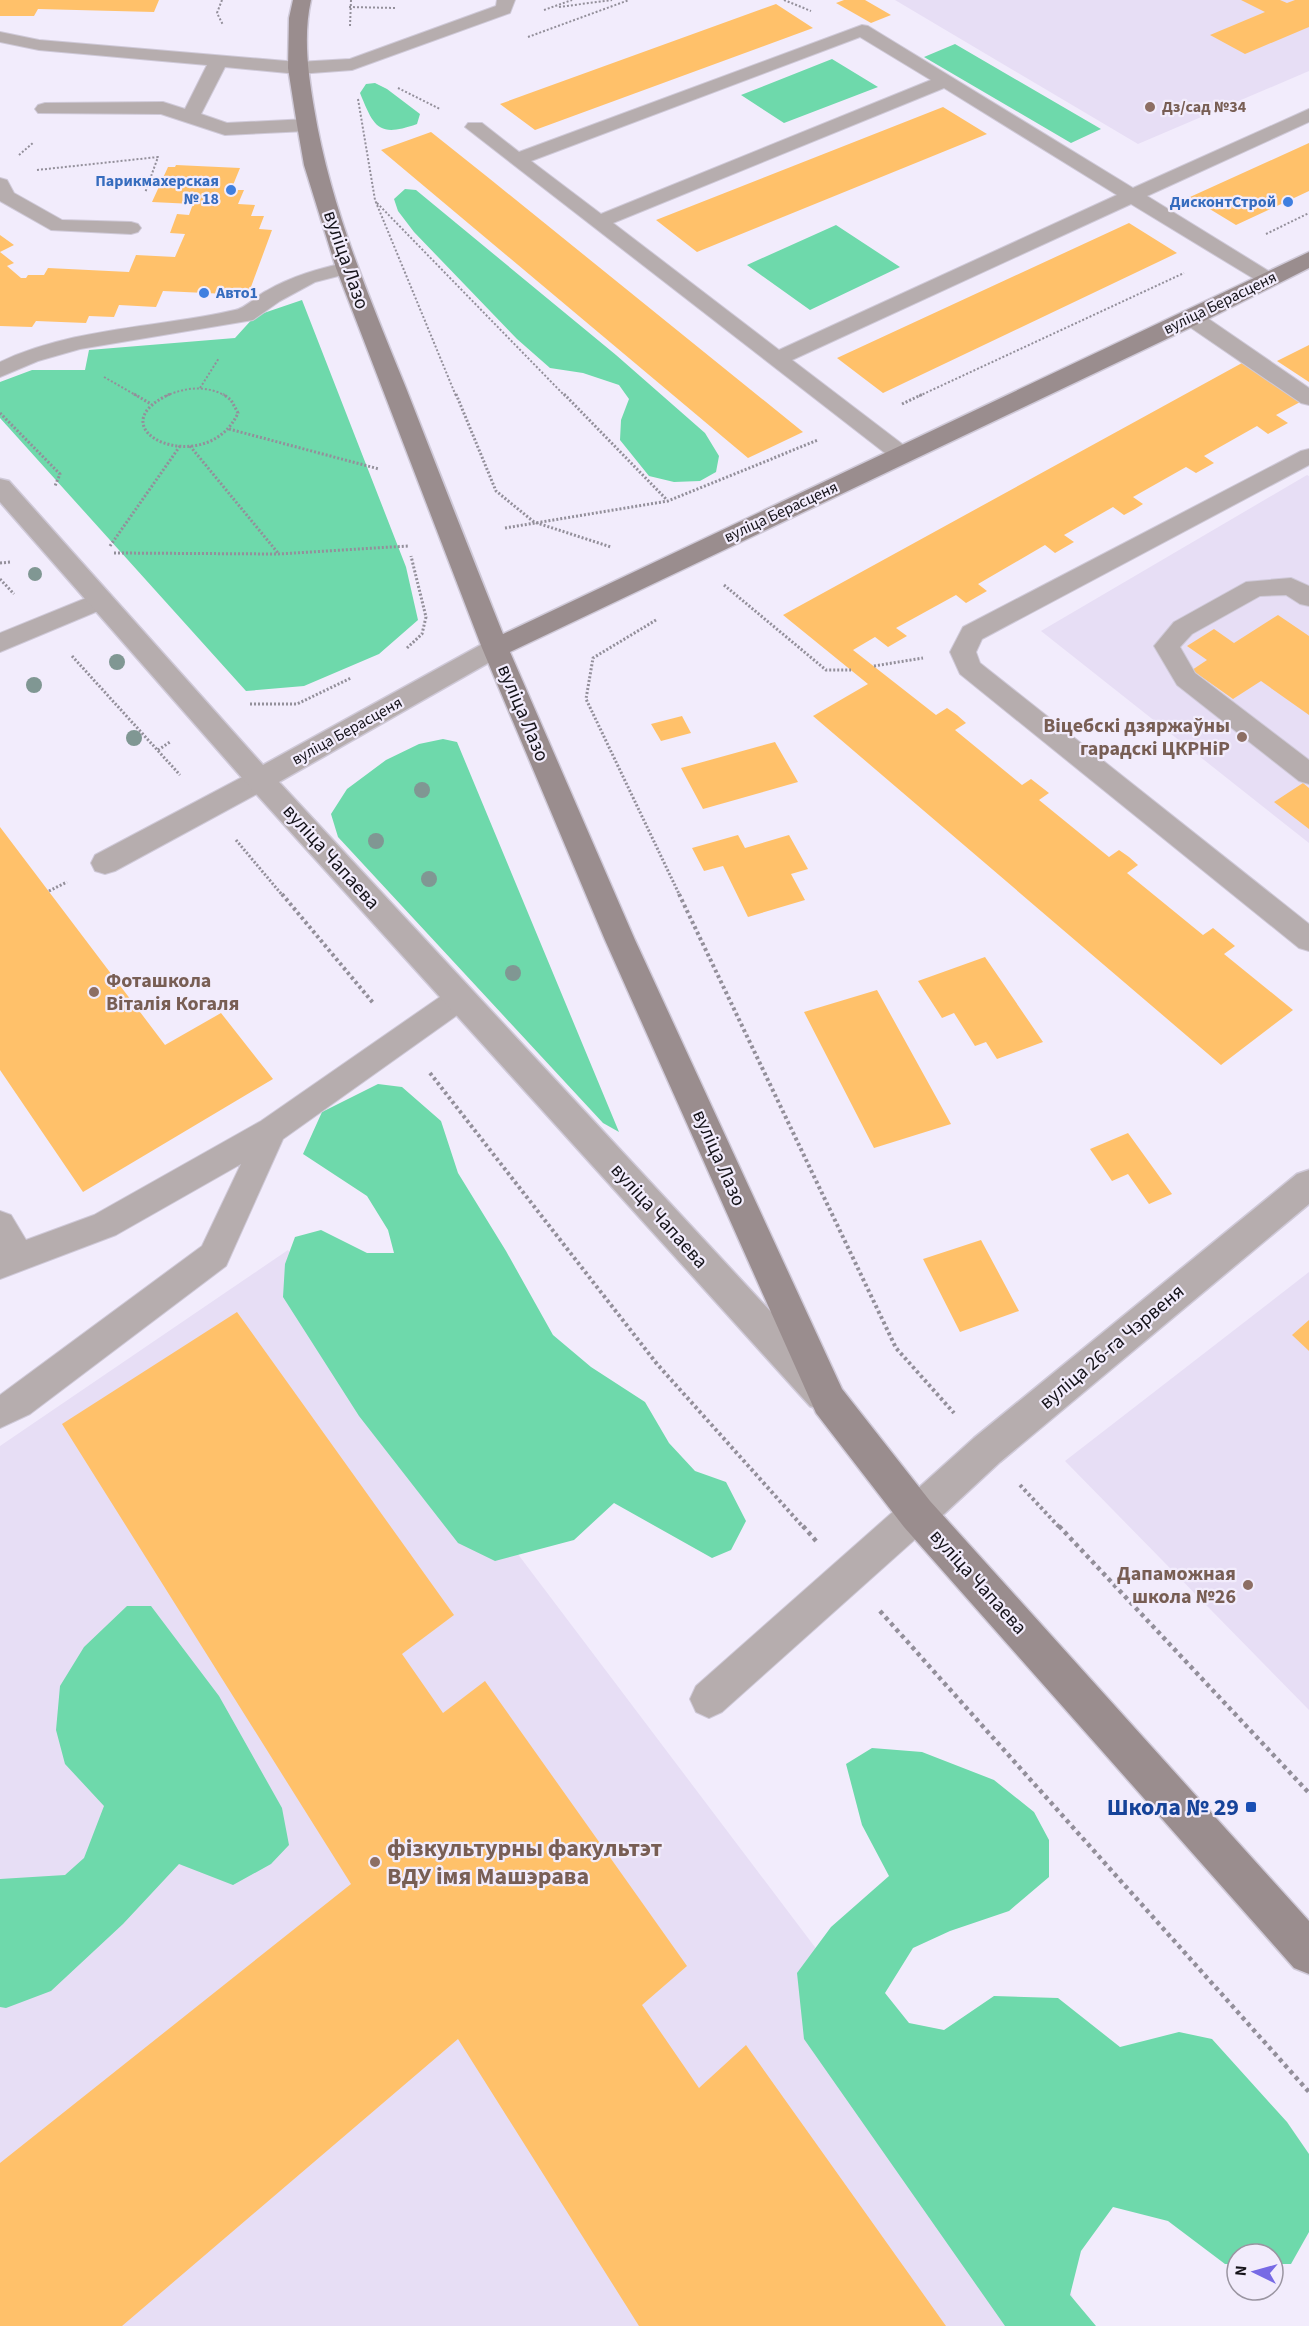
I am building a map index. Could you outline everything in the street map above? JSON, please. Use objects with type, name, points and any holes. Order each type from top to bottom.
[{"type":"street","name":"вуліца Лазо","points":[[302,0],[298,18],[298,68],[307,125],[314,165],[347,268],[495,648],[620,940],[829,1401]]},
{"type":"street","name":"вуліца Берасценя","points":[[261,780],[495,648],[1192,318],[1309,259]]},
{"type":"street","name":"вуліца Чапаева","points":[[2,493],[829,1401],[916,1514],[1309,1953]]},
{"type":"street","name":"вуліца 26-га Чэрвеня","points":[[916,1514],[987,1450],[1309,1184]]},
{"type":"lane","points":[[0,37],[39,45],[298,68],[352,64],[504,9],[506,0]]},
{"type":"lane","points":[[518,159],[862,30],[1268,279]]},
{"type":"lane","points":[[190,117],[219,61]]},
{"type":"lane","points":[[599,222],[945,81]]},
{"type":"lane","points":[[45,109],[163,108],[225,129],[307,125]]},
{"type":"lane","points":[[776,359],[1309,115]]},
{"type":"lane","points":[[475,128],[902,455]]},
{"type":"lane","points":[[0,184],[5,196],[58,226],[131,228]]},
{"type":"lane","points":[[0,370],[30,357],[78,343],[245,315],[272,296],[308,278],[347,268]]},
{"type":"lane","points":[[1192,318],[1309,398]]},
{"type":"lane","points":[[1309,456],[972,633],[963,652],[969,668],[1309,940]]},
{"type":"lane","points":[[1309,598],[1291,586],[1255,588],[1183,628],[1167,646],[1186,679],[1309,774]]},
{"type":"lane","points":[[0,644],[101,600]]},
{"type":"lane","points":[[105,863],[261,780]]},
{"type":"lane","points":[[0,1224],[10,1260],[105,1225],[272,1130],[460,998]]},
{"type":"lane","points":[[0,1412],[18,1403],[214,1257],[272,1130]]},
{"type":"lane","points":[[709,1699],[916,1514]]},
{"type":"path","points":[[351,0],[349,7],[352,64],[375,200],[496,491],[534,522],[611,546]]},
{"type":"path","points":[[550,8],[612,0]]},
{"type":"path","points":[[352,64],[475,128]]},
{"type":"path","points":[[34,170],[158,158],[131,228]]},
{"type":"path","points":[[375,200],[668,501]]},
{"type":"path","points":[[505,528],[668,501],[860,423],[1309,213]]},
{"type":"path","points":[[200,388],[216,391],[230,398],[238,412],[230,429],[208,442],[190,446],[156,440],[143,426],[144,415],[151,404],[173,392],[200,388]]},
{"type":"path","points":[[230,429],[379,469]]},
{"type":"path","points":[[180,446],[105,553],[278,554],[408,545],[426,617],[422,634],[399,655]]},
{"type":"path","points":[[190,446],[278,554]]},
{"type":"path","points":[[0,579],[209,807],[402,1037],[657,1364],[1309,2092]]},
{"type":"path","points":[[734,579],[724,584],[826,670],[851,670]]},
{"type":"path","points":[[661,617],[593,658],[586,699],[896,1348],[987,1450],[1309,1793]]},
{"type":"path","points":[[873,666],[963,652]]},
{"type":"path","points":[[238,704],[297,704],[358,675]]},
{"type":"shaded area","name":"Дз/сад №34","points":[[895,0],[1309,0],[1309,71],[1138,144]]},
{"type":"shaded area","name":"Віцебскі дзяржаўны гарадскі ЦКРНіР","points":[[1307,475],[1309,476],[1309,843],[1041,631]]},
{"type":"shaded area","name":"фізкультурны факультэт ВДУ імя Машэрава","points":[[288,1250],[1065,2278],[1084,2326],[0,2326],[0,1446]]},
{"type":"shaded area","name":"Дапаможная школа №26","points":[[1309,1272],[1309,1710],[1065,1461]]},
{"type":"green space","points":[[955,44],[1101,129],[1071,143],[924,57]]},
{"type":"green space","points":[[832,59],[878,87],[784,123],[741,95]]},
{"type":"green space","points":[[375,83],[387,89],[420,114],[417,124],[394,130],[379,127],[369,114],[360,93],[366,84]]},
{"type":"green space","points":[[405,189],[416,190],[616,355],[705,433],[719,456],[716,472],[700,481],[674,482],[649,476],[620,440],[621,420],[629,399],[619,385],[583,373],[550,368],[517,339],[414,232],[398,211],[394,199]]},
{"type":"green space","points":[[836,225],[900,267],[810,310],[747,265]]},
{"type":"green space","points":[[302,300],[406,567],[418,620],[379,654],[304,686],[246,691],[0,418],[0,382],[32,370],[85,370],[89,350],[235,338],[255,316]]},
{"type":"green space","points":[[443,739],[457,742],[619,1132],[603,1123],[338,837],[331,814],[347,789],[386,760],[419,744]]},
{"type":"green space","points":[[378,1084],[402,1087],[441,1121],[458,1173],[506,1251],[553,1335],[591,1367],[645,1402],[669,1443],[695,1471],[726,1482],[746,1521],[731,1550],[712,1558],[614,1503],[574,1540],[495,1561],[458,1543],[359,1416],[283,1297],[285,1264],[295,1237],[321,1230],[367,1253],[394,1253],[388,1230],[367,1196],[303,1154],[322,1112]]},
{"type":"green space","points":[[127,1606],[151,1606],[219,1696],[282,1808],[289,1845],[271,1864],[233,1885],[179,1864],[123,1924],[51,1991],[6,2008],[0,2007],[0,1879],[65,1875],[84,1858],[104,1806],[65,1764],[56,1730],[60,1686],[84,1647]]},
{"type":"green space","points":[[872,1748],[922,1752],[994,1780],[1034,1812],[1049,1840],[1049,1877],[1009,1911],[950,1931],[913,1948],[885,1993],[909,2023],[944,2030],[994,1996],[1058,1998],[1120,2047],[1179,2032],[1212,2039],[1287,2122],[1309,2154],[1309,2232],[1291,2264],[1285,2264],[1285,2242],[1225,2242],[1225,2264],[1168,2221],[1113,2207],[1081,2251],[1070,2295],[1096,2326],[1005,2326],[804,2039],[797,1973],[831,1927],[889,1876],[862,1825],[846,1764]]},
{"type":"building","points":[[0,0],[159,0],[154,12],[38,9],[34,16],[0,16]]},
{"type":"building","points":[[844,0],[865,0],[891,15],[871,23],[836,3]]},
{"type":"building","points":[[1241,0],[1280,0],[1287,3],[1295,0],[1309,0],[1309,27],[1245,54],[1210,35],[1265,12]]},
{"type":"building","points":[[776,4],[813,28],[535,130],[500,104]]},
{"type":"building","points":[[943,107],[987,134],[697,252],[656,220]]},
{"type":"building","points":[[431,132],[803,432],[748,458],[381,150]]},
{"type":"building","points":[[1309,143],[1309,191],[1236,225],[1190,197]]},
{"type":"building","points":[[176,165],[240,168],[231,190],[244,190],[238,204],[255,205],[251,216],[264,216],[259,229],[272,230],[248,295],[163,291],[156,307],[119,305],[114,317],[89,316],[86,323],[36,321],[32,327],[0,326],[0,252],[14,263],[7,266],[21,278],[26,278],[28,275],[44,275],[48,268],[129,272],[136,255],[175,257],[185,234],[170,233],[177,214],[189,215],[193,204],[152,202],[168,167]]},
{"type":"building","points":[[1129,223],[1177,253],[883,393],[837,358]]},
{"type":"building","points":[[0,235],[14,245],[0,252]]},
{"type":"building","points":[[1309,345],[1309,382],[1277,361]]},
{"type":"building","points":[[1242,363],[1302,401],[1276,415],[1288,423],[1268,434],[1257,426],[1204,456],[1214,463],[1196,473],[1186,467],[1133,497],[1143,504],[1135,509],[1124,515],[1113,507],[1064,535],[1074,542],[1055,553],[1045,545],[978,584],[987,591],[966,603],[956,595],[896,628],[907,636],[888,647],[875,637],[853,650],[936,715],[947,708],[957,715],[966,723],[955,730],[1022,785],[1031,779],[1049,793],[1039,800],[1109,857],[1119,850],[1129,857],[1138,865],[1127,873],[1203,935],[1213,928],[1235,946],[1224,954],[1293,1010],[1221,1065],[813,716],[868,684],[783,615]]},
{"type":"building","points":[[1278,615],[1309,636],[1309,715],[1261,681],[1233,699],[1192,670],[1207,660],[1187,646],[1214,629],[1234,643]]},
{"type":"building","points":[[682,716],[691,733],[661,741],[651,724]]},
{"type":"building","points":[[775,742],[798,782],[703,809],[681,768]]},
{"type":"building","points":[[1303,783],[1309,788],[1309,829],[1274,802]]},
{"type":"building","points":[[0,827],[165,1045],[221,1013],[273,1079],[83,1192],[0,1070]]},
{"type":"building","points":[[738,835],[745,848],[789,835],[808,869],[791,874],[805,900],[748,917],[723,866],[704,871],[692,848]]},
{"type":"building","points":[[985,957],[1043,1042],[997,1059],[986,1042],[975,1046],[954,1013],[942,1018],[918,981]]},
{"type":"building","points":[[877,990],[951,1124],[874,1148],[804,1012]]},
{"type":"building","points":[[1128,1133],[1172,1194],[1149,1204],[1128,1174],[1112,1181],[1090,1149]]},
{"type":"building","points":[[981,1240],[1019,1311],[960,1332],[923,1259]]},
{"type":"building","points":[[237,1312],[454,1615],[402,1654],[443,1713],[485,1681],[687,1966],[642,2005],[699,2088],[746,2045],[946,2326],[639,2326],[458,2039],[122,2326],[0,2326],[0,2163],[351,1884],[62,1424]]},
{"type":"building","points":[[1309,1320],[1309,1351],[1292,1335]]},
{"type":"place","name":"Дз/сад №34","points":[[1150,107]]},
{"type":"place","name":"Парикмахерская № 18","points":[[231,190]]},
{"type":"place","name":"ДисконтСтрой","points":[[1288,202]]},
{"type":"place","name":"Авто1","points":[[204,293]]},
{"type":"place","name":"Віцебскі дзяржаўны гарадскі ЦКРНіР","points":[[1242,737]]},
{"type":"place","name":"Фоташкола Віталія Когаля","points":[[94,992]]},
{"type":"place","name":"Дапаможная школа №26","points":[[1248,1585]]},
{"type":"place","name":"Школа № 29","points":[[1251,1807]]},
{"type":"place","name":"фізкультурны факультэт ВДУ імя Машэрава","points":[[375,1862]]}]
